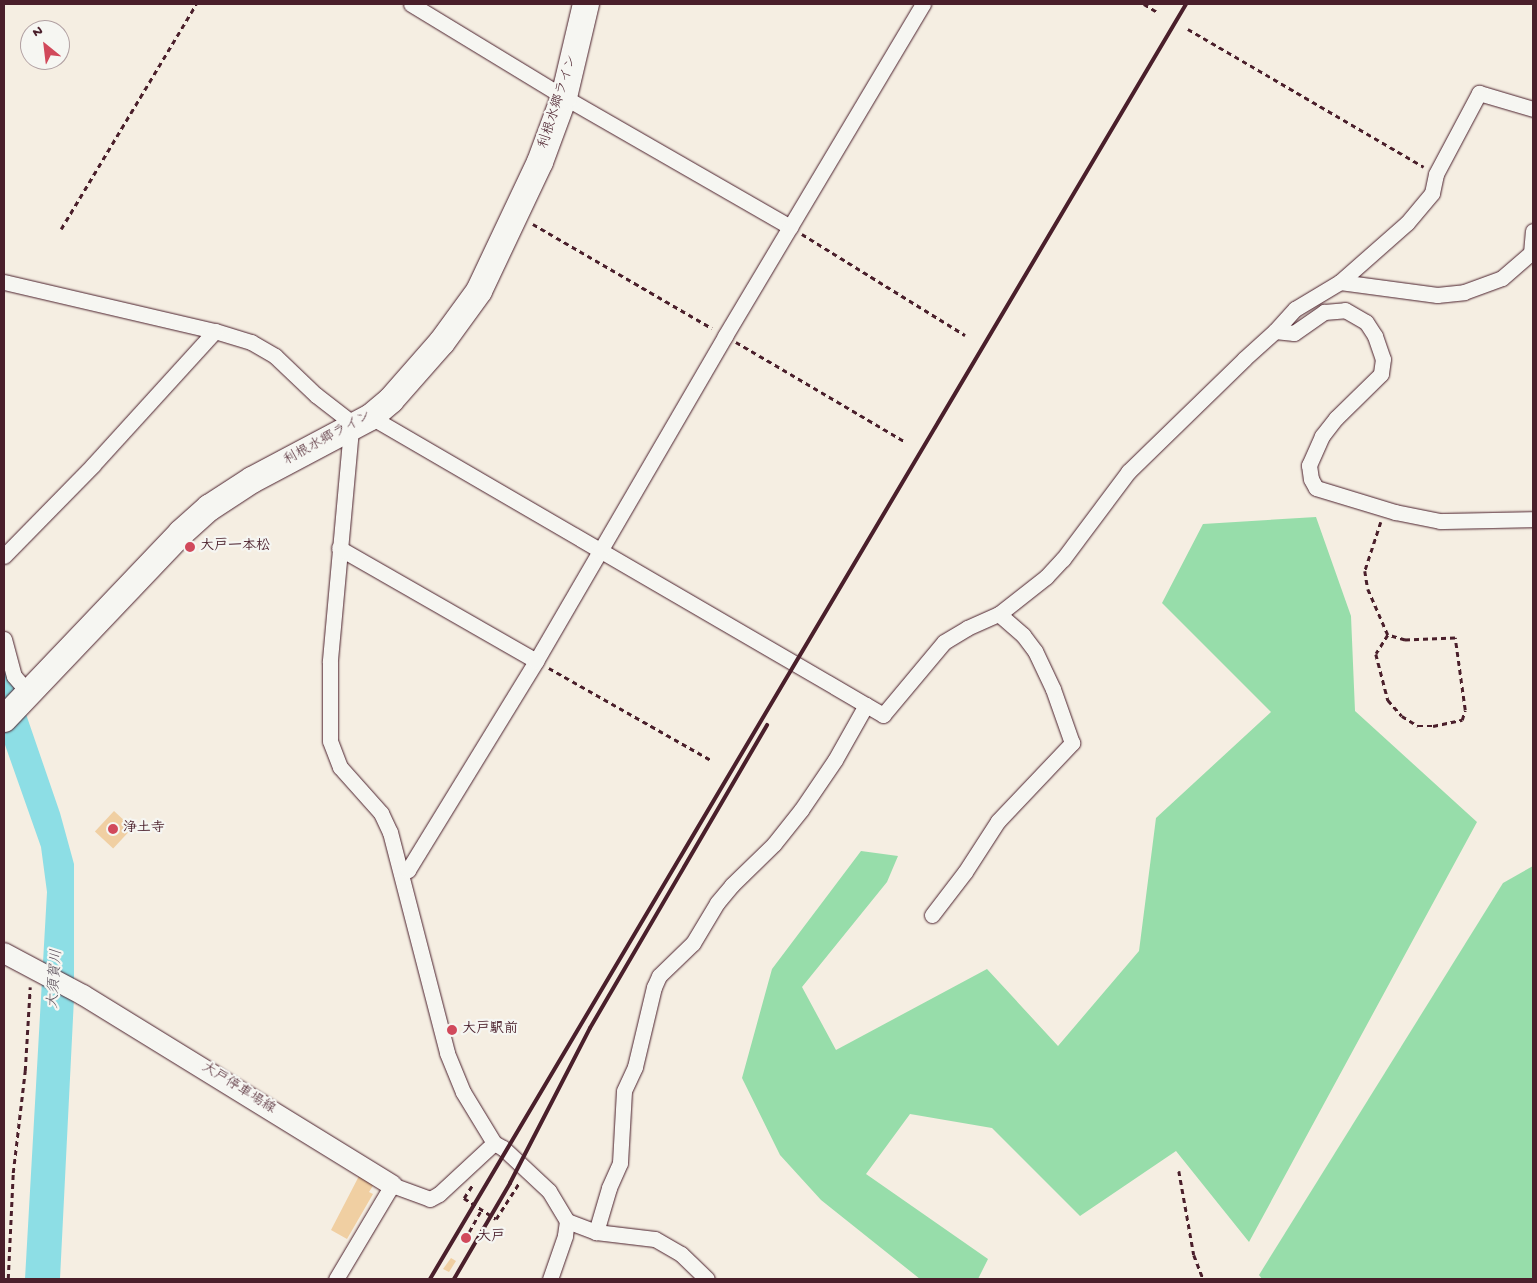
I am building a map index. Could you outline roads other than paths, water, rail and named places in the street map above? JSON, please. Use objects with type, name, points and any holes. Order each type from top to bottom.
[{"type":"highway","name":"利根水郷ライン","points":[[4,719],[181,533],[209,508],[252,480],[359,424],[391,400],[424,364],[480,291],[517,214],[564,97],[586,4]]},
{"type":"main road","name":"大戸停車場線","points":[[4,953],[83,995],[392,1185]]},
{"type":"street","points":[[411,4],[564,97],[790,227]]},
{"type":"street","points":[[402,873],[408,870],[536,661],[724,336],[923,4]]},
{"type":"street","points":[[4,282],[215,331],[251,342],[275,356],[316,395],[359,424],[601,549],[883,715],[944,642],[967,628],[999,614],[1046,577],[1063,559],[1128,472],[1244,358],[1275,331],[1295,309],[1340,282],[1407,223],[1432,193],[1436,174],[1479,93],[1533,109]]},
{"type":"street","points":[[1340,282],[1437,295],[1464,292],[1502,278],[1532,254],[1533,231]]},
{"type":"street","points":[[1275,331],[1294,333],[1324,312],[1345,310],[1366,322],[1375,336],[1383,359],[1380,374],[1336,418],[1322,436],[1309,465],[1316,488],[1386,509],[1440,521],[1533,519]]},
{"type":"street","points":[[4,556],[93,466],[215,331]]},
{"type":"street","points":[[359,424],[339,548],[330,662],[330,741],[340,767],[381,813],[390,832],[447,1053],[466,1098],[494,1143],[503,1148],[549,1191],[567,1221],[596,1232],[655,1239],[681,1254],[707,1279]]},
{"type":"street","points":[[339,548],[536,661]]},
{"type":"street","points":[[932,916],[965,872],[998,821],[1072,743],[1053,689],[1035,651],[1024,635],[999,614]]},
{"type":"street","points":[[4,639],[14,676],[25,696]]},
{"type":"street","points":[[596,1232],[609,1188],[620,1163],[624,1091],[635,1067],[654,987],[660,976],[693,943],[727,891],[774,844],[801,810],[835,760],[866,705]]},
{"type":"street","points":[[336,1279],[392,1185],[430,1199],[440,1194],[494,1143]]},
{"type":"street","points":[[550,1279],[565,1236],[567,1221]]},
{"type":"water","name":"大須賀川","points":[[4,650],[60,813],[74,864],[74,998],[60,1279],[25,1279],[47,892],[41,847],[4,742]]},
{"type":"railway","points":[[430,1279],[1186,4]]},
{"type":"railway","points":[[454,1279],[510,1183],[590,1028],[767,725]]},
{"type":"place","name":"大戸一本松","points":[[190,547]]},
{"type":"place","name":"浄土寺","points":[[113,829]]},
{"type":"place","name":"大戸駅前","points":[[452,1030]]},
{"type":"place","name":"大戸","points":[[466,1238]]}]
